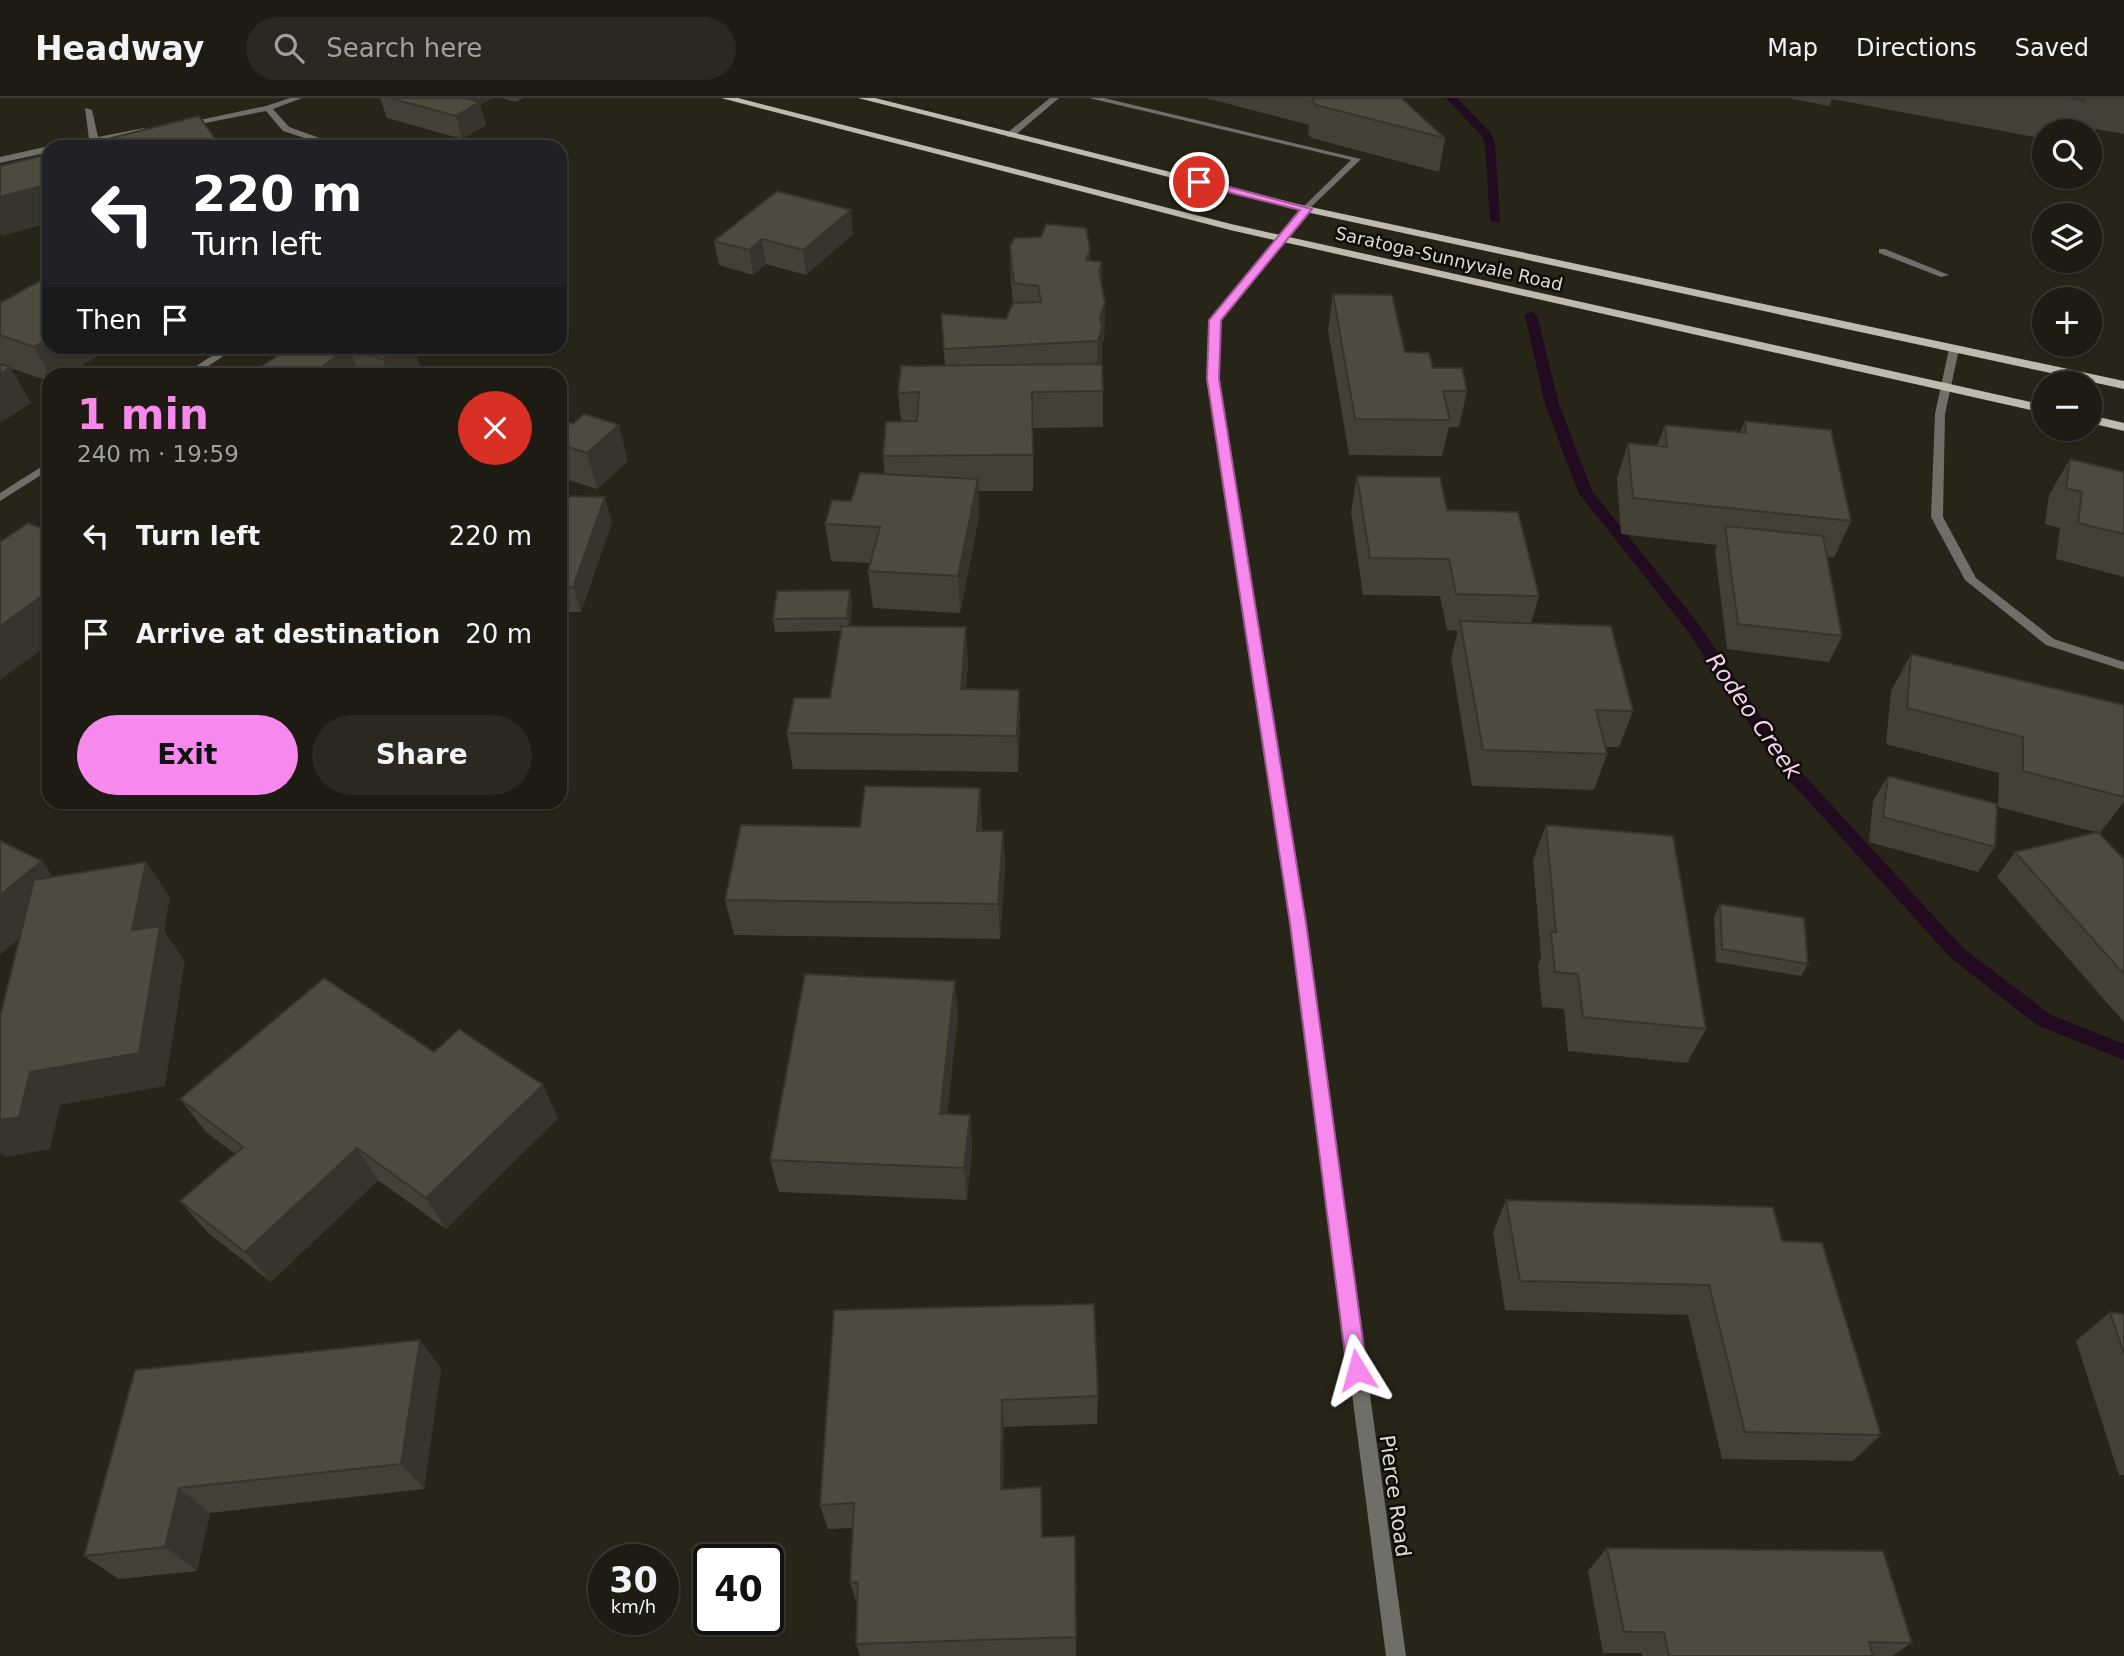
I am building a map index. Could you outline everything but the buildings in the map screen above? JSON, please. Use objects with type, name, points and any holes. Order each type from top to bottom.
[{"type":"main road","name":"Saratoga-Sunnyvale Road","points":[[726,98],[1280,239],[2032,406]]},
{"type":"main road","name":"Saratoga-Sunnyvale Road","points":[[863,98],[1306,209],[2124,385]]},
{"type":"main road","points":[[2102,422],[2124,427]]},
{"type":"street","points":[[174,126],[268,108],[298,98]]},
{"type":"street","points":[[1010,135],[1055,98]]},
{"type":"street","name":"Pierce Road","points":[[1094,98],[1357,159],[1306,209],[1215,320],[1213,379],[1298,923],[1395,1656]]},
{"type":"street","points":[[268,108],[286,128],[321,140]]},
{"type":"street","points":[[88,110],[94,140]]},
{"type":"street","points":[[99,140],[161,128]]},
{"type":"street","points":[[0,160],[42,151]]},
{"type":"street","points":[[1882,251],[1944,275]]},
{"type":"street","points":[[1954,349],[1940,414],[1937,517],[1970,580],[2050,642],[2124,666]]},
{"type":"street","points":[[199,368],[221,354]]},
{"type":"street","points":[[0,498],[42,470]]},
{"type":"waterway","name":"Rodeo Creek","points":[[1451,98],[1486,134],[1490,144],[1496,221]]},
{"type":"waterway","name":"Rodeo Creek","points":[[1531,315],[1552,404],[1585,492],[1692,626],[1786,766],[1957,953],[2044,1020],[2124,1052]]},
{"type":"route","points":[[1199,182],[1306,209],[1215,320],[1213,379],[1298,923],[1357,1370]]}]
